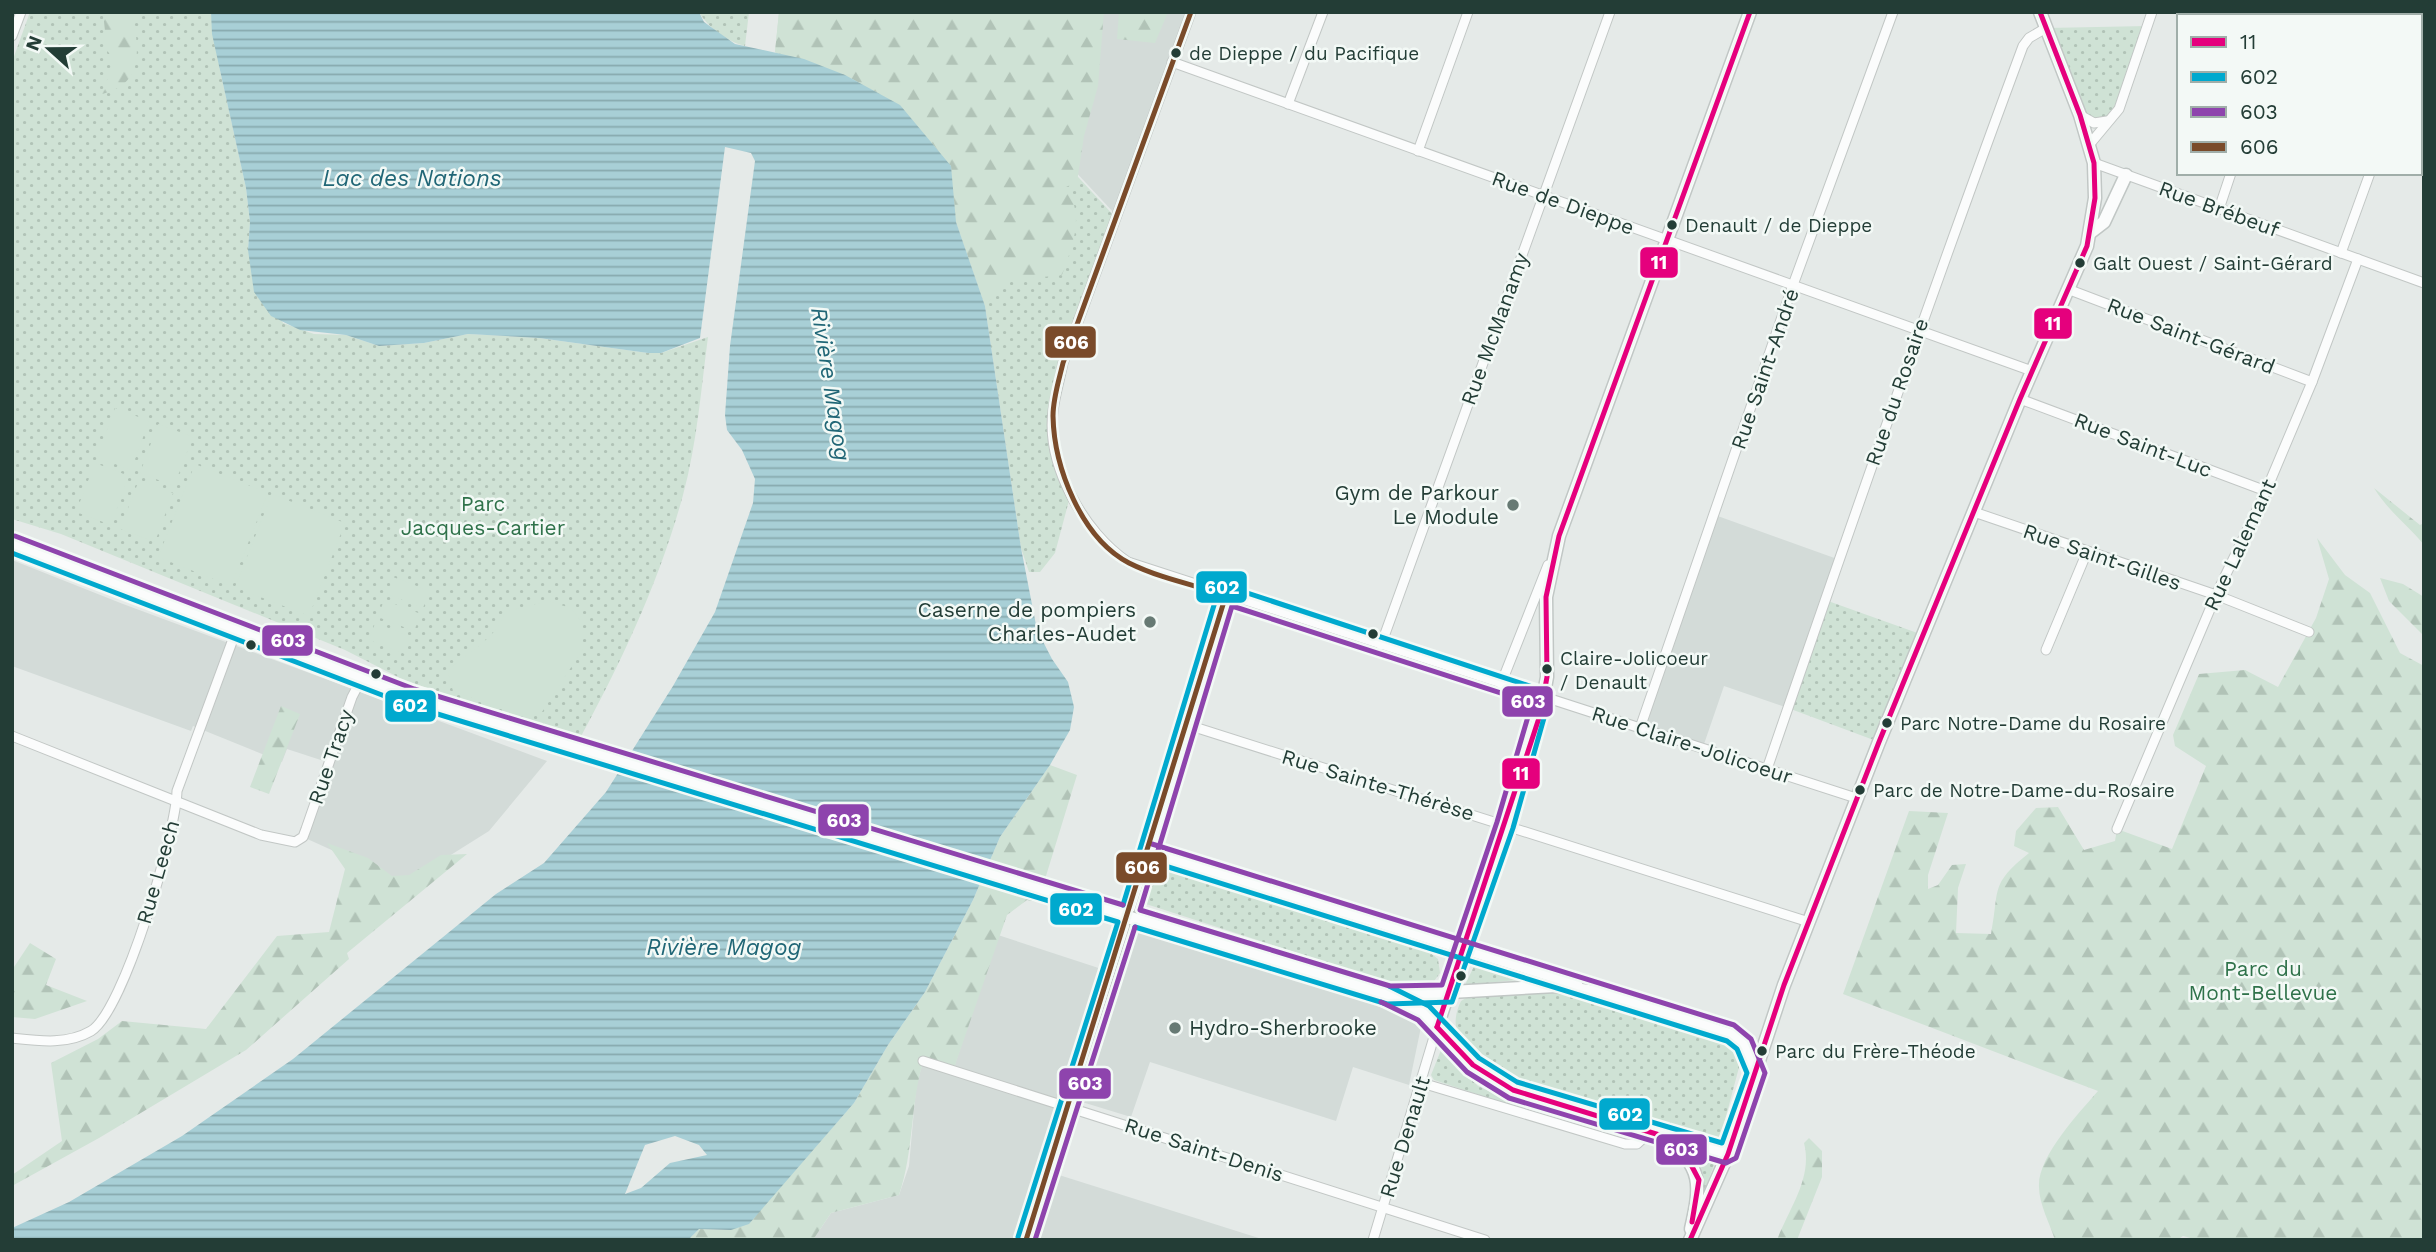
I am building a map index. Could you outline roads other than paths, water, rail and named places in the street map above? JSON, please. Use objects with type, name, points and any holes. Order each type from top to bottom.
[{"type":"main road","name":"Rue Denault","points":[[1437,1027],[1505,825],[1543,697],[1548,652],[1546,597],[1556,547],[1665,239],[1750,12]]},
{"type":"main road","points":[[1689,1240],[1728,1154],[1809,922],[1856,798],[2020,399],[2070,290],[2091,232],[2095,198],[2094,163],[2090,145],[2040,12]]},
{"type":"main road","points":[[2091,232],[2104,222],[2126,175]]},
{"type":"main road","points":[[12,544],[428,703],[1389,995],[1423,1013],[1473,1065],[1506,1087],[1728,1154]]},
{"type":"main road","points":[[1389,995],[1448,994],[1543,985],[1606,994],[1739,1038],[1756,1073]]},
{"type":"main road","points":[[1666,1137],[1688,1159],[1699,1180],[1689,1240]]},
{"type":"street","points":[[12,36],[21,12]]},
{"type":"street","name":"Rue Claire-Jolicoeur","points":[[1191,12],[1063,363],[1052,412],[1059,461],[1071,493],[1091,528],[1112,551],[1128,562],[1856,798]]},
{"type":"street","points":[[1288,104],[1323,12]]},
{"type":"street","points":[[1418,151],[1468,12]]},
{"type":"street","name":"Rue McManamy","points":[[1381,645],[1610,12]]},
{"type":"street","name":"Rue Saint-André","points":[[1640,728],[1793,285],[1893,12]]},
{"type":"street","points":[[2090,145],[2119,108],[2152,12]]},
{"type":"street","name":"Rue du Rosaire","points":[[1767,769],[1918,330],[2023,46],[2029,38],[2046,28]]},
{"type":"street","name":"Rue de Dieppe","points":[[1172,62],[2032,371]]},
{"type":"street","points":[[2080,115],[2094,122],[2107,121]]},
{"type":"street","name":"Rue Brébeuf","points":[[2094,163],[2424,282]]},
{"type":"street","points":[[2219,209],[2230,175]]},
{"type":"street","points":[[2341,253],[2369,175]]},
{"type":"street","name":"Rue Lalemant","points":[[2117,829],[2216,595],[2266,491],[2312,382],[2358,259]]},
{"type":"street","name":"Rue Saint-Gérard","points":[[2070,290],[2312,382]]},
{"type":"street","name":"Rue Saint-Luc","points":[[2020,399],[2266,491]]},
{"type":"street","name":"Rue Saint-Gilles","points":[[1974,512],[2216,595],[2309,632]]},
{"type":"street","name":"Rue Denault","points":[[1501,684],[1556,547]]},
{"type":"street","points":[[2046,650],[2087,552]]},
{"type":"street","points":[[1026,1240],[1065,1106],[1149,852],[1226,595]]},
{"type":"street","name":"Rue Leech","points":[[12,1038],[60,1041],[93,1030],[104,1019],[140,934],[177,791],[236,631]]},
{"type":"street","name":"Rue Tracy","points":[[176,801],[280,841],[295,842],[303,837],[352,697],[362,678]]},
{"type":"street","name":"Rue Sainte-Thérèse","points":[[1188,725],[1809,922]]},
{"type":"street","points":[[12,736],[176,801]]},
{"type":"street","points":[[1149,852],[1606,994]]},
{"type":"street","name":"Rue Denault","points":[[1373,1240],[1437,1027]]},
{"type":"street","name":"Rue Saint-Denis","points":[[923,1061],[1485,1240]]},
{"type":"street","points":[[1422,1083],[1632,1145],[1650,1132]]},
{"type":"water","name":"Rivière Magog","points":[[211,12],[699,12],[704,22],[735,44],[804,59],[845,75],[900,105],[951,166],[956,222],[985,306],[1021,548],[1037,630],[1068,682],[1074,707],[1070,730],[1050,765],[1000,837],[973,900],[925,992],[888,1045],[854,1103],[749,1224],[731,1230],[699,1229],[688,1240],[12,1240],[12,1228],[69,1202],[182,1136],[293,1059],[496,894],[544,863],[606,792],[673,686],[715,612],[753,503],[755,479],[742,450],[727,430],[725,415],[730,346],[755,161],[751,153],[725,147],[700,338],[661,353],[648,353],[539,338],[468,334],[424,343],[379,346],[346,335],[300,330],[271,316],[254,292],[248,250],[250,222],[246,188],[212,34]],"holes":[[[675,1136],[699,1145],[707,1155],[670,1163],[641,1188],[625,1194],[645,1145]]]},
{"type":"place","name":"de Dieppe / du Pacifique","points":[[1176,53]]},
{"type":"place","name":"Denault / de Dieppe","points":[[1672,225]]},
{"type":"place","name":"Galt Ouest / Saint-Gérard","points":[[2080,263]]},
{"type":"place","name":"Gym de Parkour Le Module","points":[[1513,505]]},
{"type":"place","name":"Caserne de pompiers Charles-Audet","points":[[1150,622]]},
{"type":"place","name":"Claire-Jolicoeur / Denault","points":[[1547,669]]},
{"type":"place","name":"Parc Notre-Dame du Rosaire","points":[[1887,723]]},
{"type":"place","name":"Parc de Notre-Dame-du-Rosaire","points":[[1860,790]]},
{"type":"place","name":"Hydro-Sherbrooke","points":[[1175,1028]]},
{"type":"place","name":"Parc du Frère-Théode","points":[[1762,1051]]},
{"type":"water label","name":"Lac des Nations","points":[[412,178]]},
{"type":"park label","name":"Parc Jacques-Cartier","points":[[483,516]]},
{"type":"park label","name":"Parc du Mont-Bellevue","points":[[2263,981]]}]
